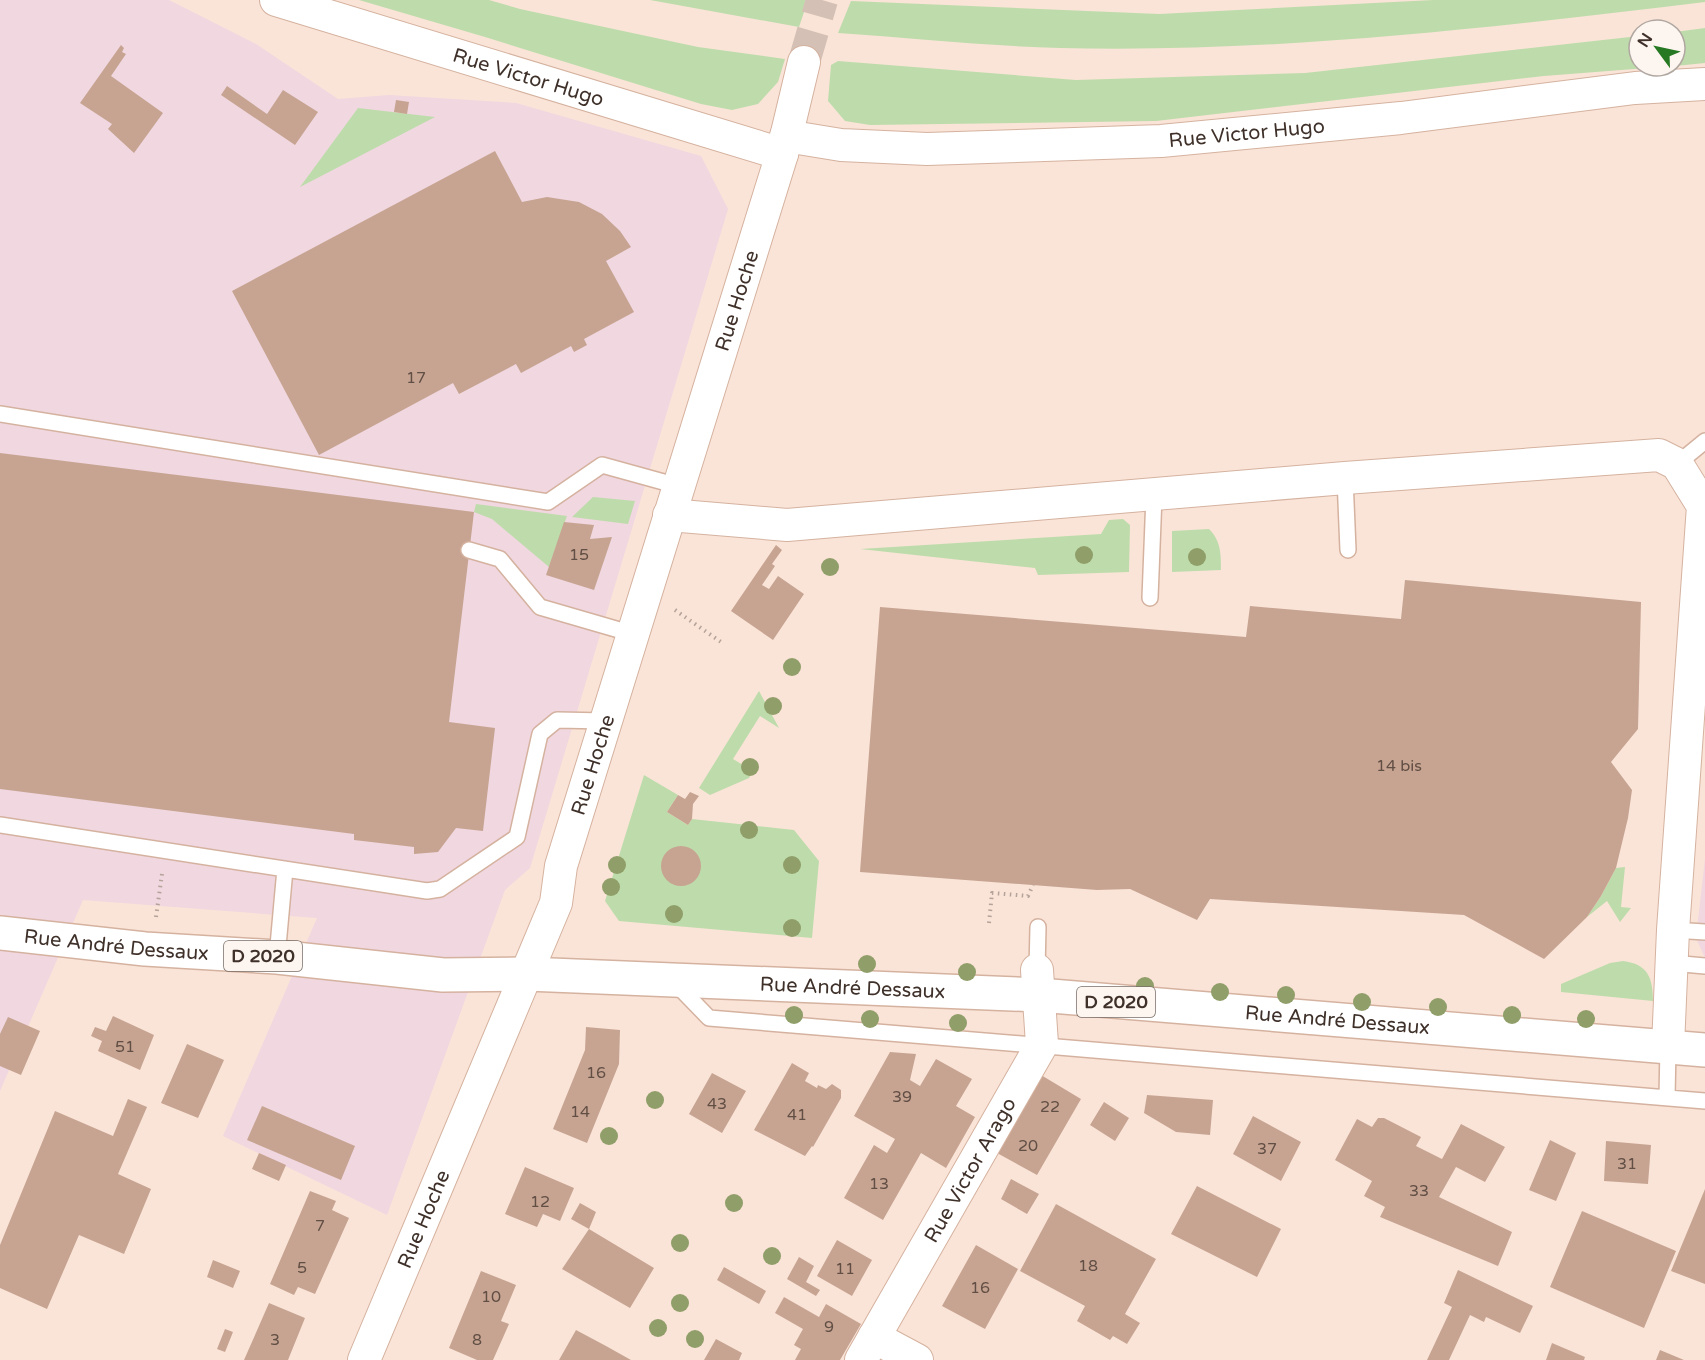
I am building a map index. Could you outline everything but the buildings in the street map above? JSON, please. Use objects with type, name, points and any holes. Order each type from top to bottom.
[{"type":"main road","name":"Rue André Dessaux","points":[[0,933],[153,949],[277,957],[443,975],[526,974],[674,981],[1038,983],[1705,1050]]},
{"type":"street","name":"Rue Victor Hugo","points":[[276,0],[784,145],[927,149],[1161,141],[1401,118],[1635,88],[1705,84]]},
{"type":"street","name":"Rue Hoche","points":[[364,1360],[556,903],[561,866],[784,145],[804,62]]},
{"type":"street","points":[[674,500],[787,525],[1154,496],[1345,478],[1659,455],[1677,464],[1703,506],[1673,930],[1668,1046]]},
{"type":"street","points":[[1038,983],[1042,1044]]},
{"type":"street","name":"Rue Victor Arago","points":[[868,1348],[1042,1044]]},
{"type":"street","points":[[868,1348],[917,1360]]},
{"type":"lane","points":[[0,414],[548,502],[602,465],[674,500]]},
{"type":"lane","points":[[1677,464],[1705,441]]},
{"type":"lane","points":[[1345,478],[1348,550]]},
{"type":"lane","points":[[1150,598],[1154,496]]},
{"type":"lane","points":[[469,550],[500,559],[540,608],[633,634]]},
{"type":"lane","points":[[0,825],[427,891],[440,889],[517,837],[540,734],[557,720],[606,721]]},
{"type":"lane","points":[[277,957],[285,869]]},
{"type":"lane","points":[[1038,927],[1038,983]]},
{"type":"lane","points":[[1673,930],[1705,932]]},
{"type":"lane","points":[[1672,963],[1705,966]]},
{"type":"lane","points":[[674,981],[709,1018],[1705,1101]]},
{"type":"lane","points":[[1667,1098],[1668,1046]]},
{"type":"path","points":[[646,589],[721,642]]},
{"type":"path","points":[[153,949],[164,850]]},
{"type":"path","points":[[989,923],[992,893],[1028,896],[1034,885]]},
{"type":"shaded area","points":[[0,0],[169,0],[256,44],[338,99],[389,95],[516,103],[701,156],[728,209],[530,868],[505,890],[387,1215],[223,1136],[317,918],[83,900],[0,1091]]},
{"type":"shaded area","points":[[1705,859],[1705,958],[1696,938]]},
{"type":"green space","points":[[359,0],[489,0],[520,9],[698,47],[785,59],[778,82],[758,104],[732,110],[701,104]]},
{"type":"green space","points":[[650,0],[808,0],[799,27]]},
{"type":"green space","points":[[1433,0],[1705,0],[1705,2],[1383,37],[1222,47],[1060,48],[838,33],[851,1],[1159,14]]},
{"type":"green space","points":[[1705,28],[1705,63],[1687,65],[1687,30]]},
{"type":"green space","points":[[1627,37],[1627,70],[1544,76],[1156,121],[870,125],[845,121],[828,101],[831,65],[838,61],[1076,80],[1305,73]]},
{"type":"green space","points":[[358,108],[435,117],[300,187]]},
{"type":"green space","points":[[593,497],[635,501],[628,524],[572,517]]},
{"type":"green space","points":[[476,504],[567,516],[549,567],[492,519],[474,512]]},
{"type":"green space","points":[[1123,519],[1130,525],[1129,572],[1038,575],[1035,568],[860,549],[1101,534],[1109,520]]},
{"type":"green space","points":[[1209,529],[1218,543],[1221,570],[1172,572],[1172,531]]},
{"type":"green space","points":[[759,691],[779,728],[760,716],[733,759],[753,771],[749,778],[710,795],[699,788]]},
{"type":"green space","points":[[644,775],[678,795],[667,812],[688,825],[692,819],[794,830],[819,861],[812,938],[619,921],[605,901]]},
{"type":"green space","points":[[1625,867],[1621,907],[1631,908],[1620,922],[1607,901],[1587,917],[1616,868]]},
{"type":"green space","points":[[1623,961],[1638,965],[1647,973],[1652,985],[1653,1001],[1561,992],[1561,984],[1610,963]]},
{"type":"tunnel","points":[[804,62],[822,0]]}]
